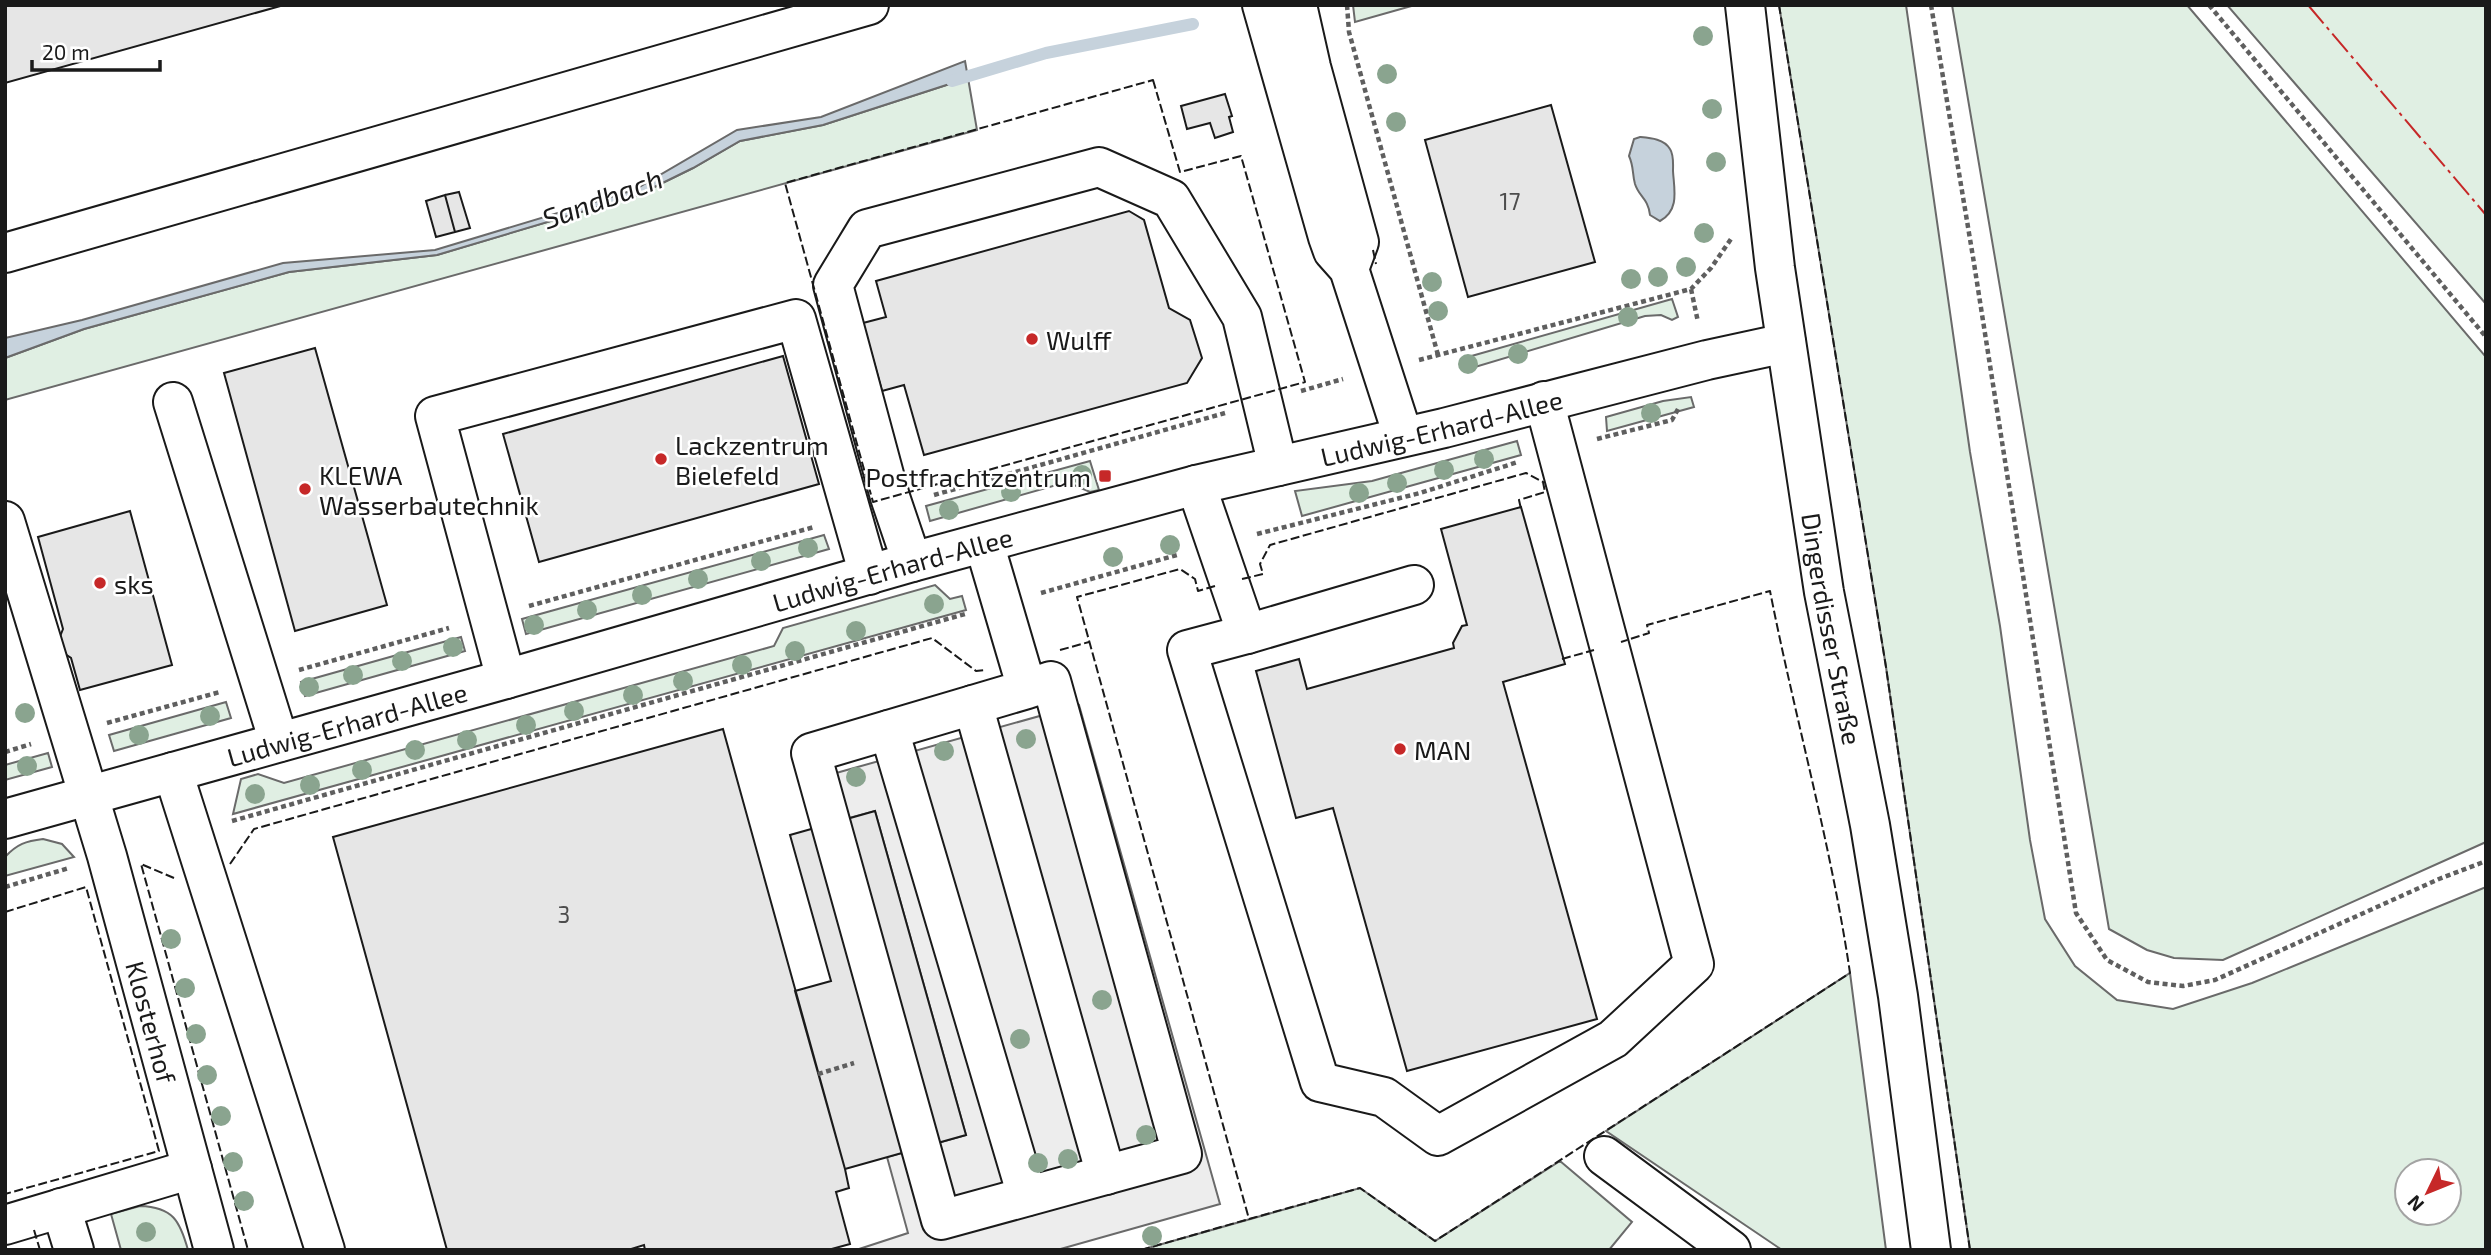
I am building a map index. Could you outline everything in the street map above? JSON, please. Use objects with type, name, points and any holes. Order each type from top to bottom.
[{"type":"street","points":[[5,253],[869,5]]},
{"type":"street","points":[[1262,5],[1328,237],[1333,251],[1349,269],[1403,436]]},
{"type":"street","points":[[1297,5],[1311,67],[1359,242],[1349,269]]},
{"type":"street","name":"Dingerdisser Straße","points":[[1745,5],[1765,194],[1786,343],[1824,592],[1870,825],[1898,996],[1931,1250]]},
{"type":"street","points":[[912,562],[890,497],[833,285],[867,229],[1086,170],[1098,167],[1171,200],[1242,317],[1278,466]]},
{"type":"street","points":[[506,679],[435,416],[796,319],[869,575]]},
{"type":"street","name":"Ludwig-Erhard-Allee","points":[[5,819],[912,562],[1196,485],[1786,343]]},
{"type":"street","points":[[1414,585],[1186,650],[1320,1082],[1384,1097],[1438,1136],[1613,1039],[1694,964],[1544,401]]},
{"type":"street","points":[[173,402],[279,742]]},
{"type":"street","points":[[1196,485],[1247,634]]},
{"type":"street","name":"Klosterhof","points":[[5,522],[107,856],[214,1250]]},
{"type":"street","points":[[984,543],[1027,689]]},
{"type":"street","points":[[1051,681],[1182,1154],[941,1220],[811,753],[1027,689],[1051,681]]},
{"type":"street","points":[[973,705],[1106,1175]]},
{"type":"street","points":[[889,730],[1027,1196]]},
{"type":"street","points":[[173,772],[325,1250]]},
{"type":"street","points":[[1604,1156],[1731,1250]]},
{"type":"street","points":[[5,1225],[192,1169]]},
{"type":"street","points":[[61,1208],[74,1250]]},
{"type":"path","points":[[1347,5],[1349,33],[1438,355]]},
{"type":"path","points":[[1931,5],[1978,284],[2076,913],[2106,960],[2148,982],[2183,986],[2215,980],[2439,879],[2486,861]]},
{"type":"path","points":[[2209,5],[2486,337]]},
{"type":"path","points":[[191,833],[1216,544],[1420,493],[1557,450],[1672,420],[1707,360]]},
{"type":"path","points":[[5,887],[107,856]]},
{"type":"green space","points":[[1353,5],[1415,5],[1355,22]]},
{"type":"green space","points":[[1779,5],[1906,5],[1970,452],[2000,626],[2030,840],[2045,919],[2075,966],[2117,1000],[2173,1009],[2252,983],[2486,887],[2486,1250],[1970,1250],[1886,667]]},
{"type":"green space","points":[[1952,5],[2187,5],[2486,357],[2486,842],[2223,960],[2174,958],[2147,950],[2109,929]]},
{"type":"green space","points":[[2227,5],[2486,5],[2486,304]]},
{"type":"green space","points":[[968,78],[977,130],[5,400],[5,358],[84,329],[289,272],[437,255],[638,195],[740,141],[823,125]]},
{"type":"green space","points":[[1672,299],[1678,317],[1672,320],[1661,315],[1645,316],[1465,370],[1461,359]]},
{"type":"green space","points":[[1691,397],[1694,407],[1607,431],[1606,417],[1663,401]]},
{"type":"green space","points":[[1517,441],[1521,455],[1302,516],[1295,491],[1372,481]]},
{"type":"green space","points":[[1090,461],[1099,490],[1090,492],[1067,482],[930,521],[926,506]]},
{"type":"green space","points":[[824,535],[829,549],[526,634],[522,619]]},
{"type":"green space","points":[[935,585],[950,599],[962,596],[966,610],[233,814],[241,779],[258,774],[284,783],[774,646],[783,628]]},
{"type":"green space","points":[[461,637],[465,651],[305,696],[301,682]]},
{"type":"green space","points":[[226,702],[231,718],[114,751],[109,735]]},
{"type":"green space","points":[[48,753],[52,767],[5,780],[5,765]]},
{"type":"green space","points":[[43,839],[62,844],[74,857],[5,876],[5,857],[9,853],[22,844]]},
{"type":"green space","points":[[1850,973],[1886,1250],[1782,1250],[1606,1131]]},
{"type":"green space","points":[[1560,1161],[1632,1222],[1609,1250],[1141,1250],[1360,1188],[1435,1241]]},
{"type":"green space","points":[[140,1206],[168,1213],[182,1231],[188,1250],[121,1250],[111,1214]]},
{"type":"shaded area","points":[[965,61],[968,78],[823,125],[740,141],[638,195],[437,255],[289,272],[84,329],[5,358],[5,338],[82,320],[283,263],[435,250],[634,190],[737,130],[821,117]]},
{"type":"shaded area","points":[[1640,137],[1661,141],[1672,154],[1673,205],[1671,211],[1660,221],[1650,215],[1635,184],[1629,156],[1634,139]]},
{"type":"shaded area","points":[[1079,705],[1220,1204],[1057,1250],[856,1250],[908,1233],[887,1157],[966,1135],[875,811],[842,820],[829,775]]},
{"type":"building","points":[[5,5],[284,5],[5,83]]},
{"type":"building","points":[[1225,94],[1232,116],[1229,117],[1233,132],[1215,138],[1210,123],[1187,129],[1181,106]]},
{"type":"building","points":[[1551,105],[1595,262],[1468,297],[1425,140]]},
{"type":"building","points":[[459,192],[470,228],[455,232],[445,195]]},
{"type":"building","points":[[445,195],[455,232],[436,237],[426,201]]},
{"type":"building","name":"Wulff","points":[[1129,211],[1144,220],[1169,308],[1190,320],[1202,358],[1187,383],[924,455],[904,385],[882,391],[863,323],[886,317],[876,281]]},
{"type":"building","name":"KLEWA Wasserbautechnik","points":[[315,348],[387,605],[295,631],[224,373]]},
{"type":"building","name":"Lackzentrum Bielefeld","points":[[783,356],[819,484],[539,562],[503,434]]},
{"type":"building","name":"MAN","points":[[1521,507],[1565,664],[1503,682],[1597,1019],[1407,1071],[1333,808],[1296,818],[1256,671],[1299,659],[1307,689],[1454,648],[1453,643],[1462,626],[1467,625],[1441,529]]},
{"type":"building","name":"sks","points":[[130,511],[172,665],[80,690],[71,658],[62,652],[59,639],[63,629],[38,537]]},
{"type":"building","points":[[723,729],[845,1169],[849,1188],[836,1192],[850,1244],[828,1250],[645,1250],[644,1245],[628,1250],[447,1250],[333,837]]},
{"type":"building","points":[[875,811],[966,1135],[845,1169],[795,991],[831,981],[790,835]]},
{"type":"waterway","name":"Sandbach","points":[[952,81],[1046,53],[1193,24]]},
{"type":"fence","points":[[1779,5],[1886,667],[1970,1250]]},
{"type":"fence","points":[[1153,80],[1180,172],[1241,156],[1305,382],[873,502],[785,183],[1153,80]]},
{"type":"fence","points":[[1373,250],[1376,264]]},
{"type":"fence","points":[[1242,579],[1263,574],[1260,564],[1270,545],[1526,473],[1543,482],[1545,492],[1519,500],[1521,509]]},
{"type":"fence","points":[[1215,586],[1198,591],[1195,579],[1180,569],[1077,597],[1249,1219],[1360,1188],[1435,1241],[1850,973],[1823,829],[1770,591],[1647,625],[1649,633],[1621,642]]},
{"type":"fence","points":[[230,864],[254,829],[932,638],[976,671],[986,670]]},
{"type":"fence","points":[[1060,650],[1089,642]]},
{"type":"fence","points":[[1562,659],[1594,650]]},
{"type":"fence","points":[[174,878],[141,864],[248,1250]]},
{"type":"fence","points":[[5,912],[86,887],[159,1151],[5,1194]]},
{"type":"fence","points":[[1141,1250],[1249,1219]]},
{"type":"fence","points":[[34,1230],[40,1250]]},
{"type":"power","points":[[2308,5],[2486,215]]},
{"type":"place","name":"Wulff","points":[[1032,339]]},
{"type":"place","name":"Lackzentrum Bielefeld","points":[[661,459]]},
{"type":"place","name":"Postfrachtzentrum","points":[[1105,476]]},
{"type":"place","name":"KLEWA Wasserbautechnik","points":[[305,489]]},
{"type":"place","name":"sks","points":[[100,583]]},
{"type":"place","name":"MAN","points":[[1400,749]]}]
